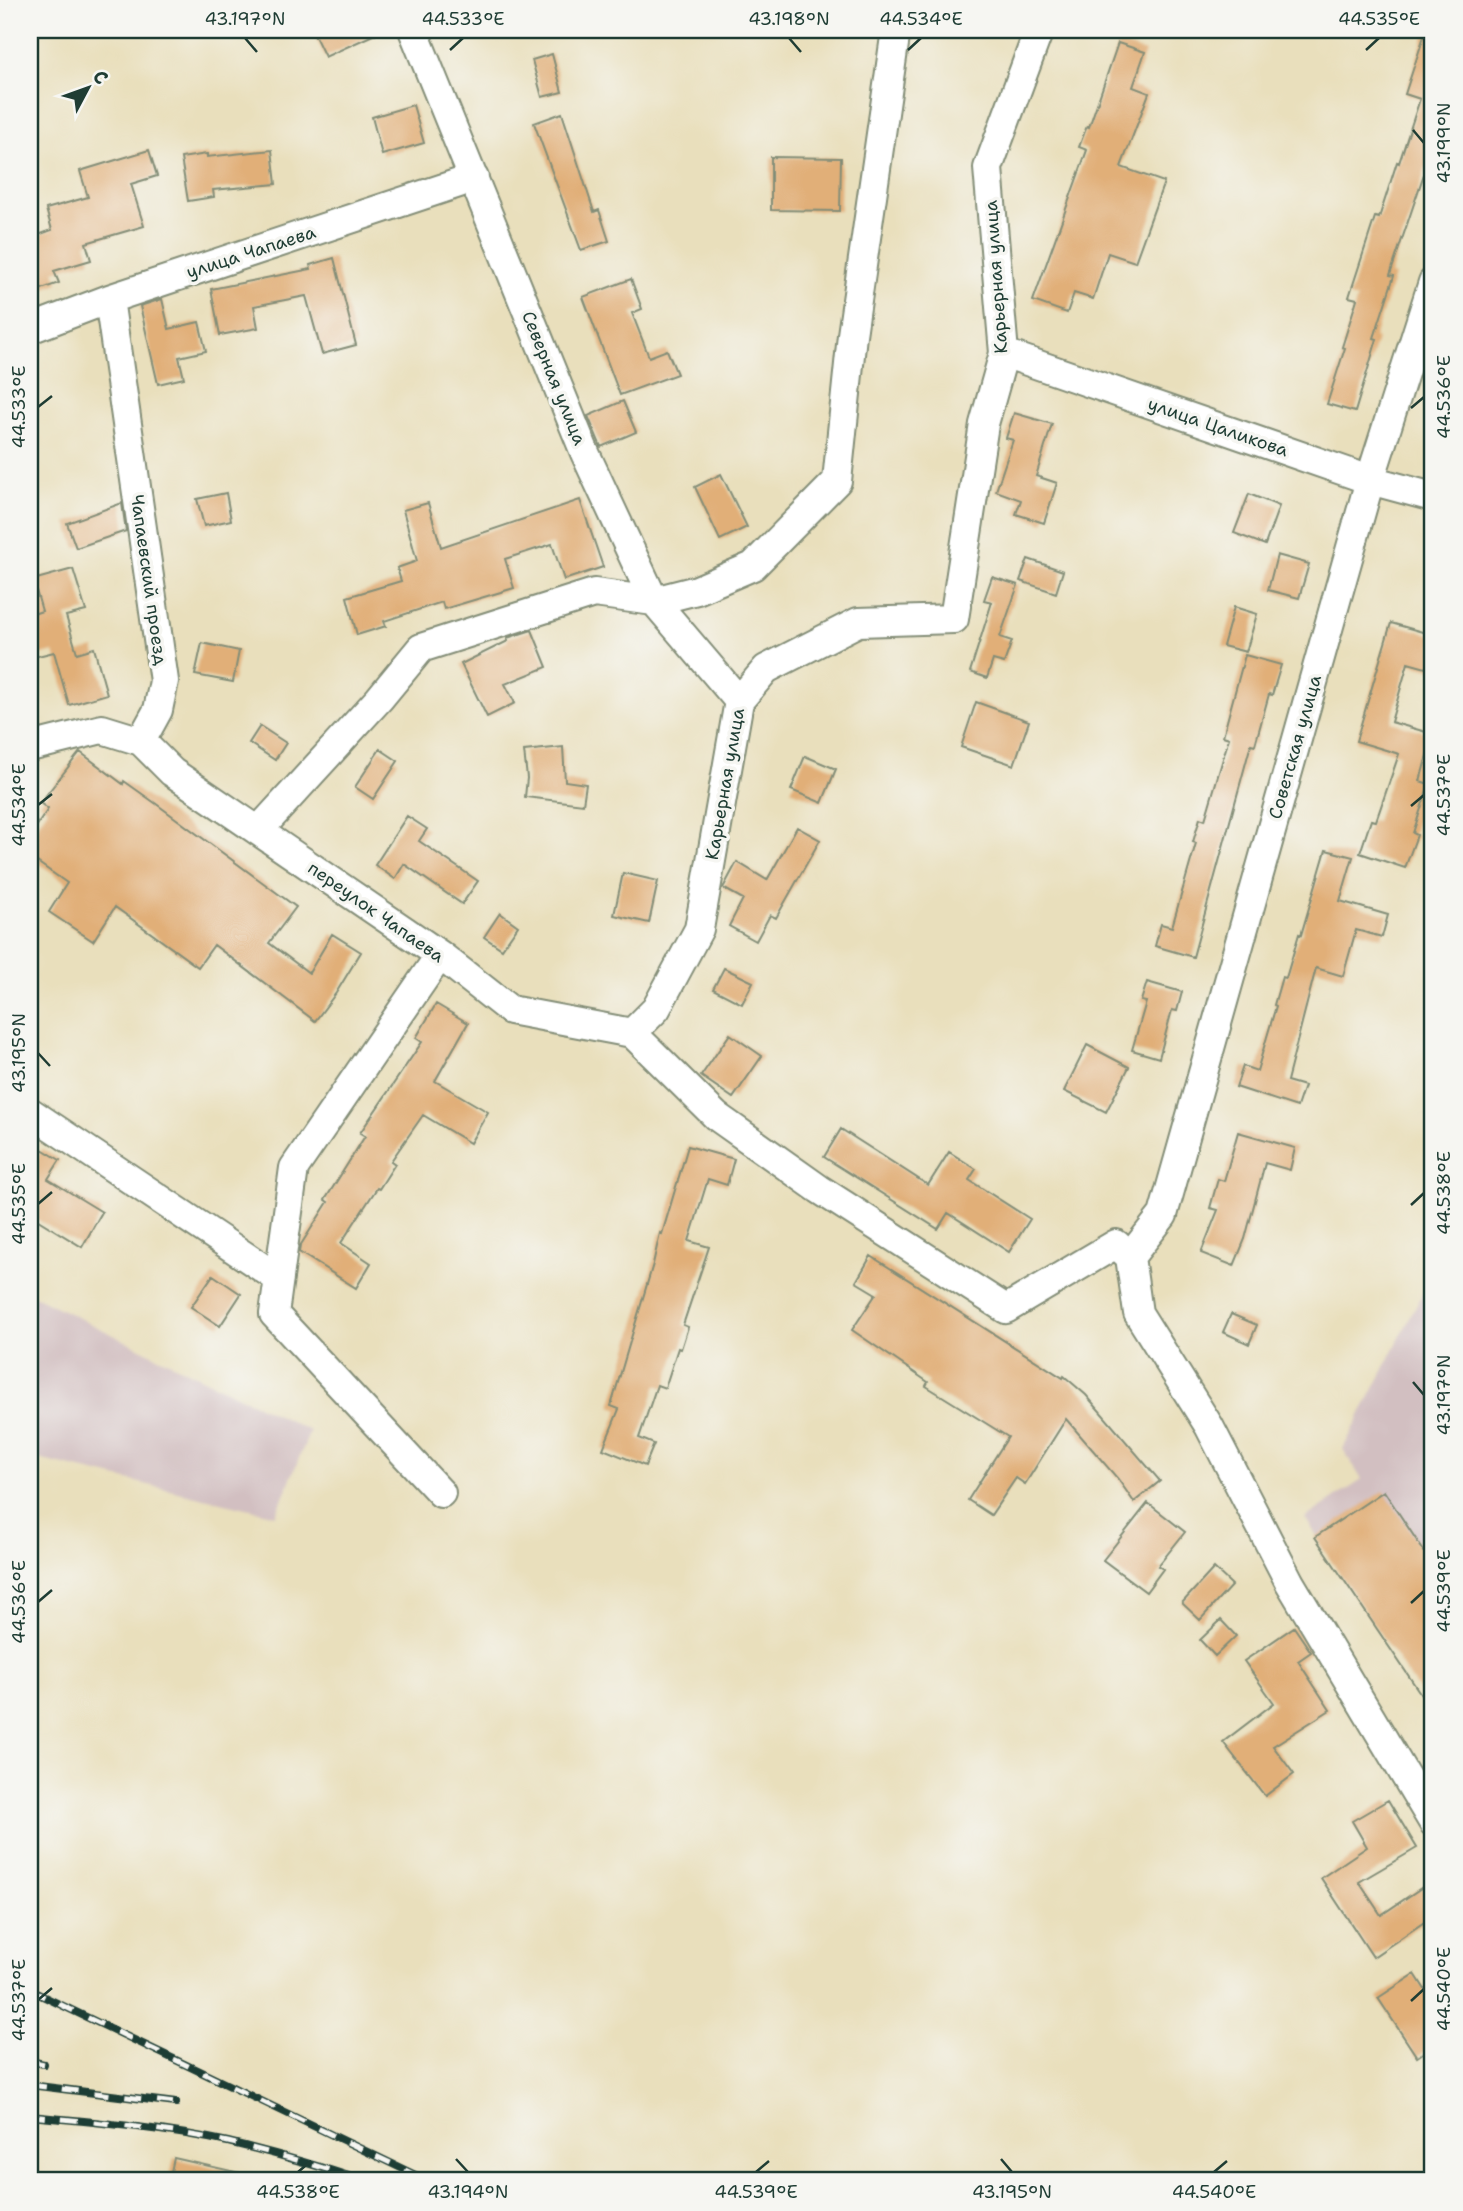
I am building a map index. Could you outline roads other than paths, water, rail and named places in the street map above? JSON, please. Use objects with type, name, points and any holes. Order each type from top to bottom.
[{"type":"street","name":"Северная улица","points":[[413,30],[585,453],[654,601],[740,701]]},
{"type":"street","points":[[258,831],[422,648],[594,593],[654,601],[697,590],[753,566],[837,481],[852,335],[896,30]]},
{"type":"street","name":"Карьерная улица","points":[[632,1033],[656,1009],[699,929],[740,701],[766,669],[858,622],[954,619],[984,424],[1004,353],[988,168],[1039,30]]},
{"type":"street","name":"улица Чапаева","points":[[30,329],[109,299],[474,178]]},
{"type":"street","name":"Советская улица","points":[[1130,1257],[1163,1214],[1370,480],[1433,282]]},
{"type":"street","name":"Чапаевский проезд","points":[[109,299],[164,681],[158,710],[142,741]]},
{"type":"street","name":"улица Цаликова","points":[[1004,353],[1370,480],[1433,497]]},
{"type":"street","points":[[30,747],[102,729],[142,741]]},
{"type":"street","name":"переулок Чапаева","points":[[142,741],[172,772],[440,955],[510,1010],[632,1033]]},
{"type":"street","points":[[440,955],[294,1168],[274,1314],[441,1493]]},
{"type":"street","points":[[632,1033],[716,1116],[820,1189],[1006,1309],[1116,1244],[1130,1257],[1138,1313],[1209,1426],[1290,1583],[1433,1822]]},
{"type":"street","points":[[30,1112],[279,1279]]},
{"type":"railway","points":[[30,1990],[428,2181]]},
{"type":"railway","points":[[30,2061],[44,2064]]},
{"type":"railway","points":[[30,2085],[176,2103]]},
{"type":"railway","points":[[30,2116],[204,2137],[279,2155],[364,2181]]}]
